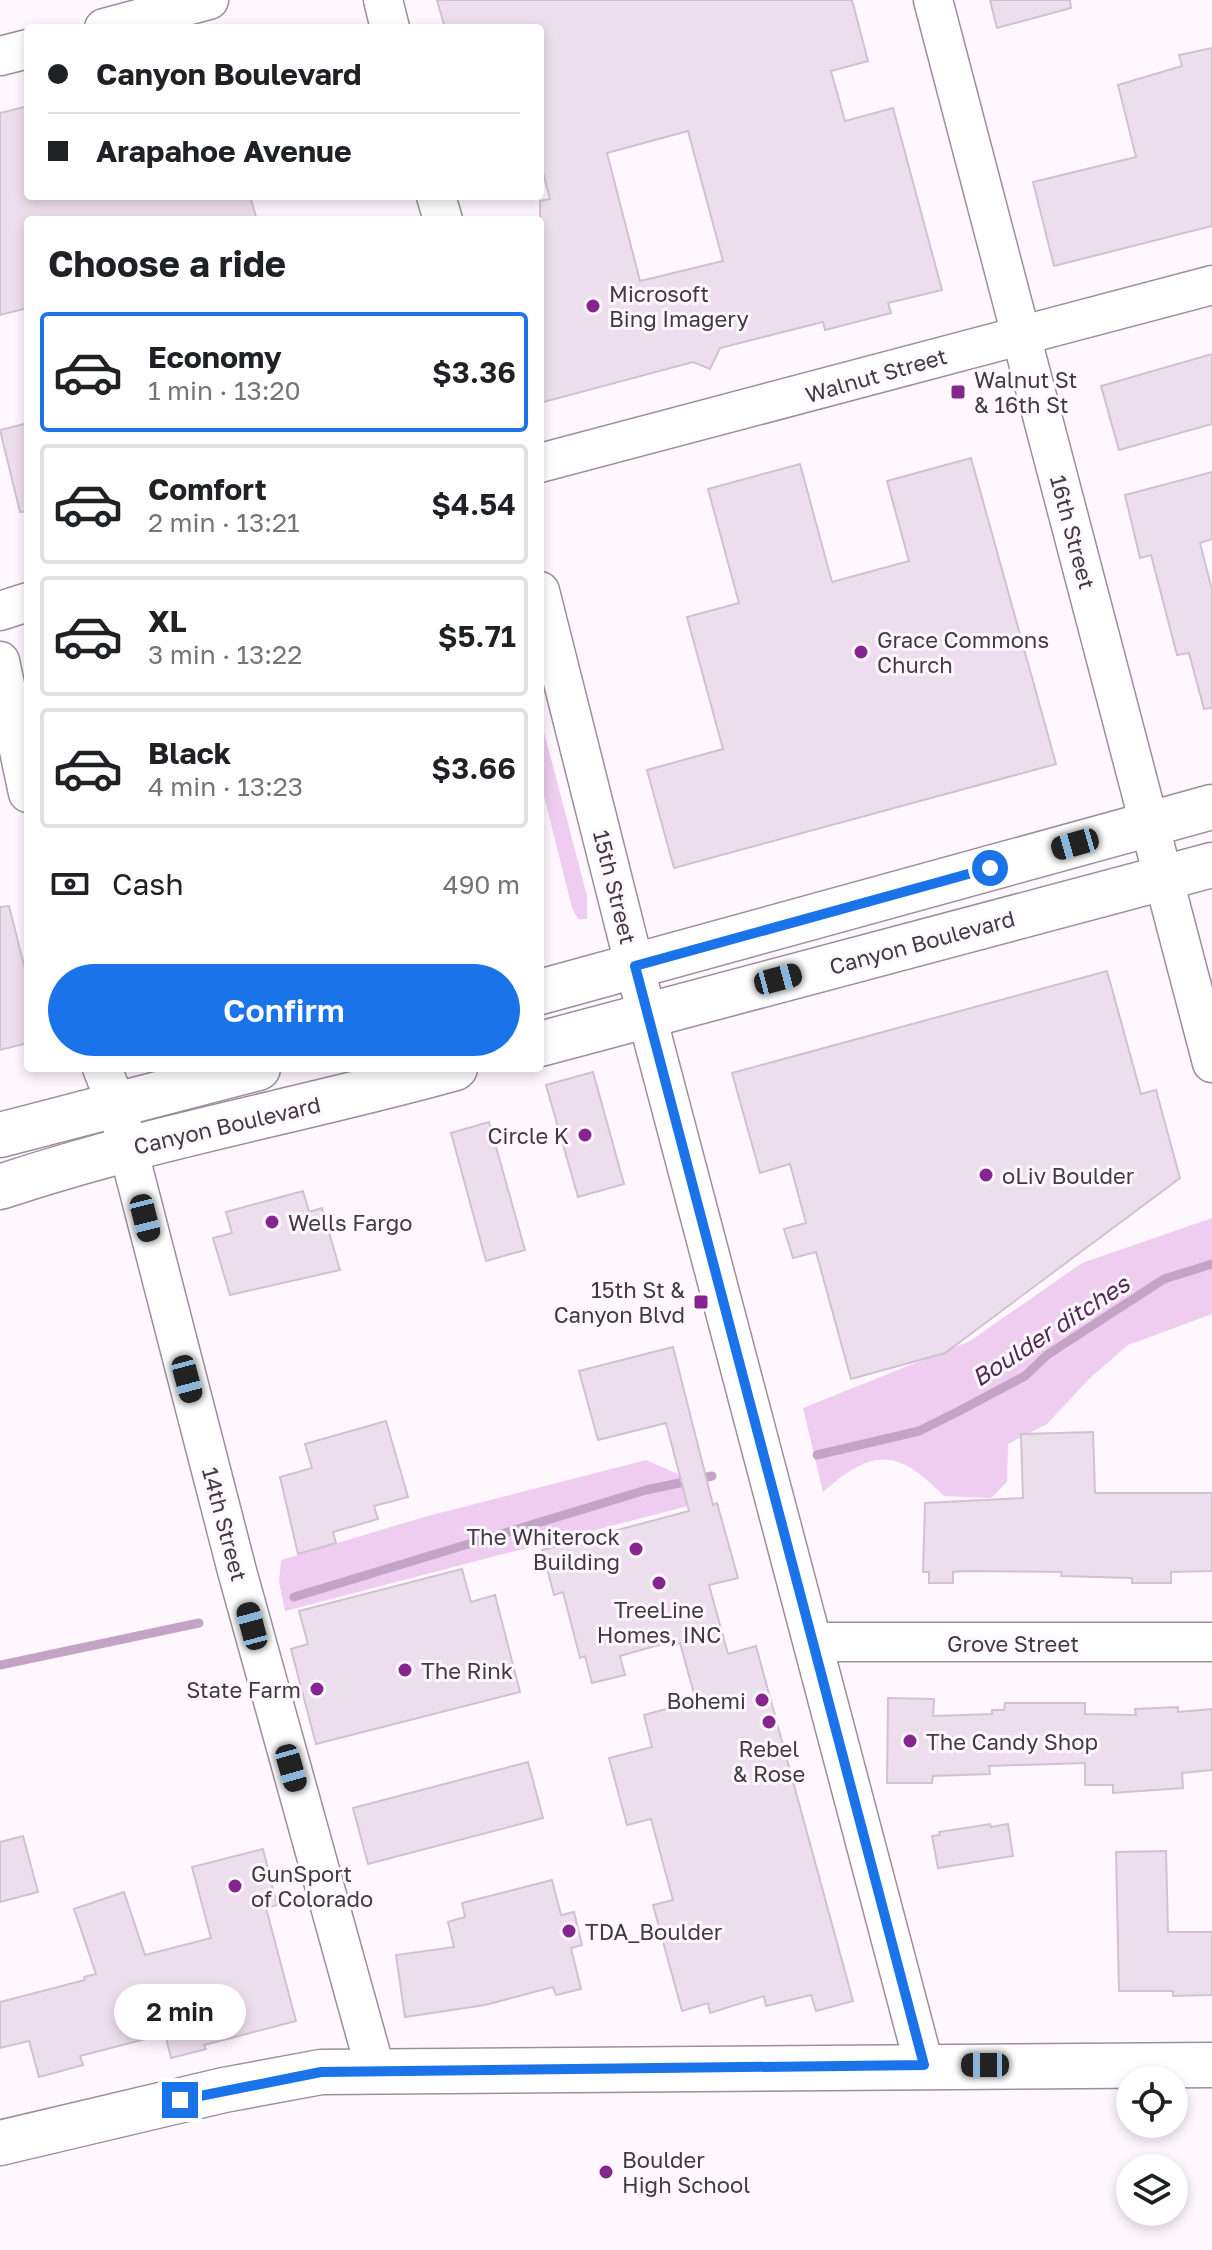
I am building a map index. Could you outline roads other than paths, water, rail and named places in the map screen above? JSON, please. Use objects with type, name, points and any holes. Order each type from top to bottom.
[{"type":"main road","points":[[544,991],[1212,807]]},
{"type":"main road","name":"Canyon Boulevard","points":[[544,1043],[1212,865]]},
{"type":"main road","name":"Canyon Boulevard","points":[[0,1135],[243,1072]]},
{"type":"main road","name":"Canyon Boulevard","points":[[0,1187],[116,1107],[338,1100],[440,1072]]},
{"type":"main road","points":[[0,2143],[321,2072],[1212,2065]]},
{"type":"street","points":[[119,24],[209,0]]},
{"type":"street","points":[[383,0],[389,24]]},
{"type":"street","name":"16th Street","points":[[933,0],[1019,335],[1166,878],[1212,1063]]},
{"type":"street","points":[[0,56],[24,50]]},
{"type":"street","name":"Walnut Street","points":[[544,462],[759,408],[1212,285]]},
{"type":"street","points":[[0,611],[24,603]]},
{"type":"street","name":"15th Street","points":[[544,607],[647,1014],[924,2065]]},
{"type":"street","points":[[0,661],[24,774]]},
{"type":"street","name":"14th Street","points":[[116,1107],[237,1571],[376,2072]]},
{"type":"street","name":"Grove Street","points":[[814,1642],[1212,1642]]},
{"type":"waterway","name":"Boulder ditches","points":[[817,1455],[919,1431],[1025,1376],[1047,1355],[1164,1279],[1212,1264]]},
{"type":"waterway","name":"Boulder ditches","points":[[294,1597],[646,1490],[712,1476]]},
{"type":"waterway","name":"Boulder ditches","points":[[0,1665],[199,1623]]},
{"type":"place","name":"Microsoft Bing Imagery","points":[[593,306]]},
{"type":"place","name":"Walnut St & 16th St","points":[[958,392]]},
{"type":"place","name":"Grace Commons Church","points":[[861,652]]},
{"type":"place","name":"Circle K","points":[[585,1135]]},
{"type":"place","name":"oLiv Boulder","points":[[986,1175]]},
{"type":"place","name":"Wells Fargo","points":[[272,1222]]},
{"type":"place","name":"15th St & Canyon Blvd","points":[[701,1302]]},
{"type":"place","name":"The Whiterock Building","points":[[636,1549]]},
{"type":"place","name":"TreeLine Homes, INC","points":[[659,1583]]},
{"type":"place","name":"The Rink","points":[[405,1670]]},
{"type":"place","name":"State Farm","points":[[317,1689]]},
{"type":"place","name":"Bohemi","points":[[762,1700]]},
{"type":"place","name":"Rebel & Rose","points":[[769,1722]]},
{"type":"place","name":"The Candy Shop","points":[[910,1741]]},
{"type":"place","name":"GunSport of Colorado","points":[[235,1886]]},
{"type":"place","name":"TDA_Boulder","points":[[569,1931]]},
{"type":"place","name":"Boulder High School","points":[[606,2172]]}]
